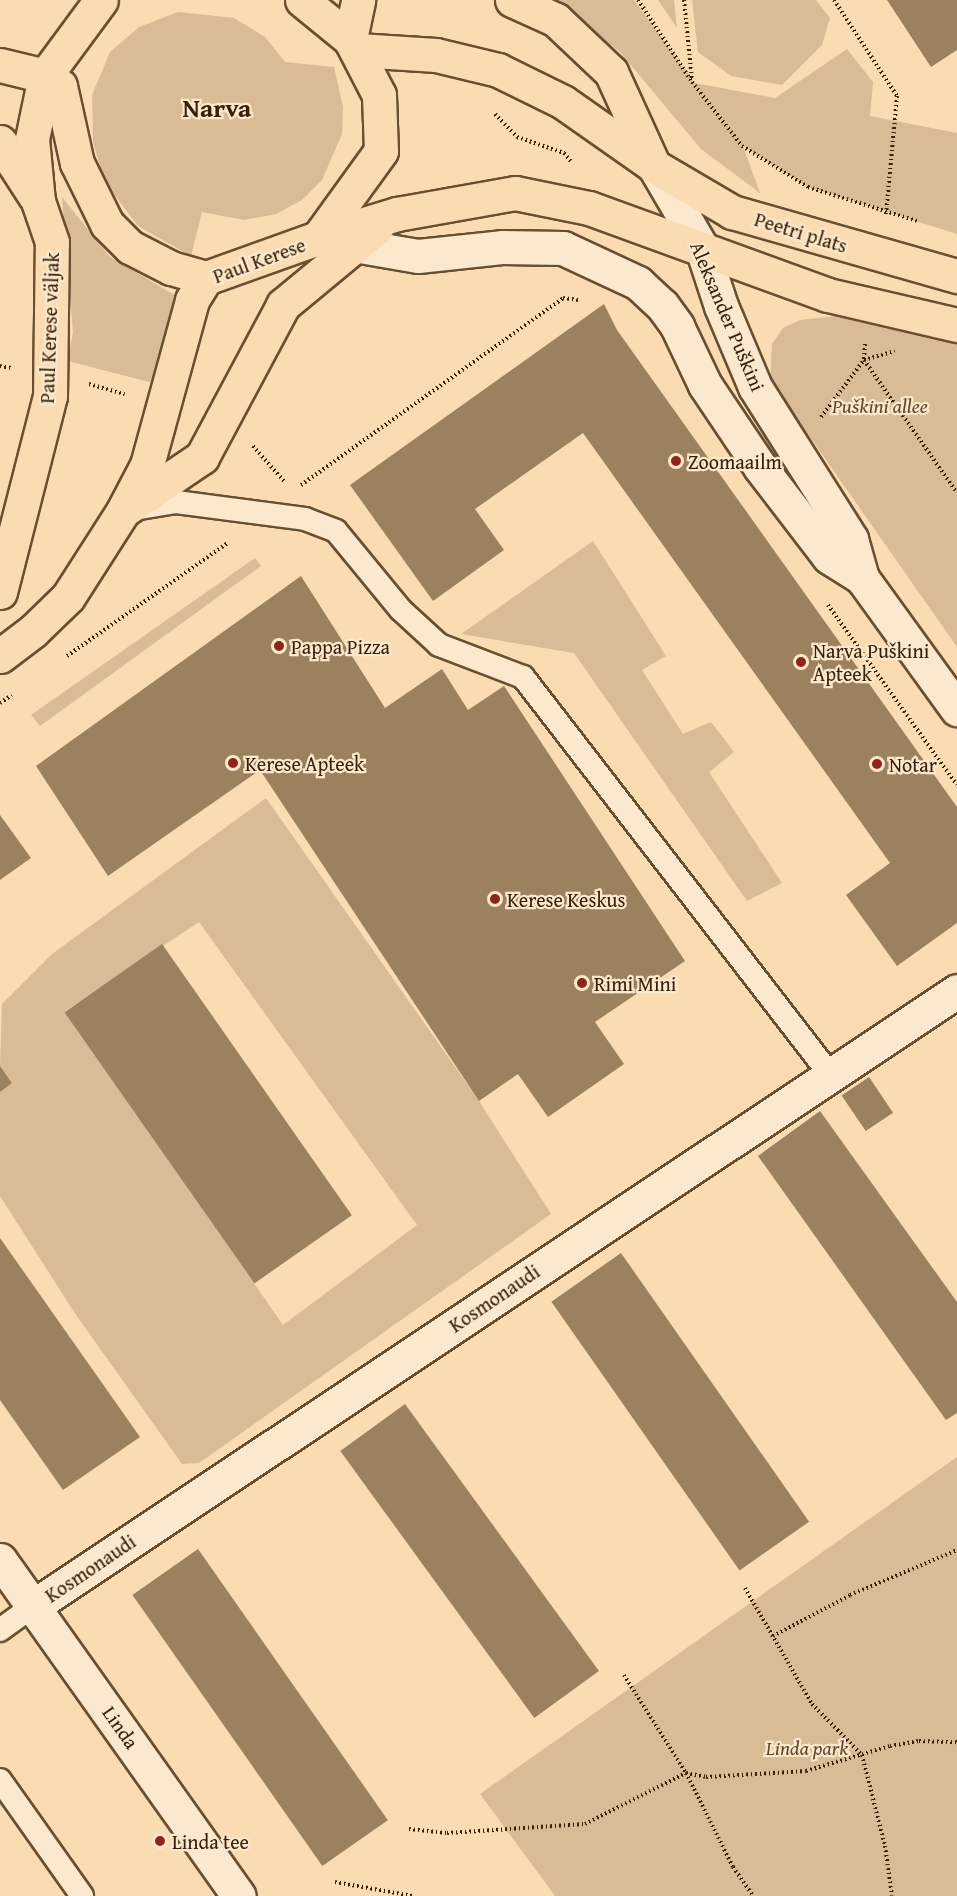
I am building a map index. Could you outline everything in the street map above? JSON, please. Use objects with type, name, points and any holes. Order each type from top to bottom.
[{"type":"highway","name":"Paul Kerese väljak","points":[[0,592],[50,396],[52,242],[39,201],[32,139],[52,81],[74,36],[101,0]]},
{"type":"highway","points":[[302,0],[354,44],[379,95],[381,151],[318,238]]},
{"type":"highway","points":[[354,44],[358,0]]},
{"type":"highway","points":[[512,0],[556,20],[612,72],[654,166]]},
{"type":"highway","name":"Aleksander Puškini","points":[[354,44],[485,66],[563,102],[654,166]]},
{"type":"highway","points":[[0,65],[52,81],[77,163],[107,224],[130,247],[171,268],[206,278]]},
{"type":"highway","points":[[0,142],[39,201]]},
{"type":"highway","name":"Peetri plats","points":[[654,166],[732,212],[957,276]]},
{"type":"highway","name":"Paul Kerese","points":[[0,656],[33,632],[68,597],[123,511],[147,465],[192,300],[206,278],[318,238],[397,214],[515,193],[590,208],[702,248]]},
{"type":"highway","points":[[123,511],[202,457],[255,352],[283,305],[350,246],[397,214]]},
{"type":"highway","points":[[702,248],[828,295],[957,325]]},
{"type":"street","name":"Aleksander Puškini","points":[[654,166],[702,248],[721,306],[755,387],[851,539],[862,578],[957,709]]},
{"type":"street","name":"Aleksander Puškini","points":[[318,238],[350,246],[418,256],[502,247],[563,248],[588,257],[638,283],[662,305],[677,326],[705,385],[760,467],[829,557],[862,578]]},
{"type":"street","name":"Kosmonaudi","points":[[33,1607],[829,1073],[957,991]]},
{"type":"street","name":"Linda","points":[[0,1560],[59,1639],[239,1896]]},
{"type":"lane","points":[[123,511],[176,502],[305,519],[336,531],[401,610],[439,645],[524,677],[829,1073]]},
{"type":"lane","points":[[0,1630],[33,1607]]},
{"type":"lane","points":[[0,1780],[82,1896]]},
{"type":"path","points":[[638,0],[692,82],[742,146],[808,187],[887,211]]},
{"type":"path","points":[[684,0],[692,82]]},
{"type":"path","points":[[834,0],[897,96],[887,211],[879,255]]},
{"type":"path","points":[[485,66],[493,112],[517,137],[564,153],[589,183],[590,208]]},
{"type":"path","points":[[58,663],[270,514],[292,490],[563,298],[581,301],[588,257]]},
{"type":"path","points":[[792,444],[813,428],[864,360],[869,305]]},
{"type":"path","points":[[864,360],[902,350]]},
{"type":"path","points":[[864,360],[957,493]]},
{"type":"path","points":[[825,600],[957,785]]},
{"type":"path","points":[[0,703],[19,690]]},
{"type":"path","points":[[773,1636],[850,1595],[957,1550]]},
{"type":"path","points":[[745,1588],[812,1704],[862,1755],[885,1846],[892,1896]]},
{"type":"path","points":[[624,1675],[686,1773],[733,1867],[753,1896]]},
{"type":"path","points":[[409,1829],[447,1833],[585,1824],[686,1773],[706,1777],[806,1771],[920,1741],[957,1742]]},
{"type":"path","points":[[336,1882],[412,1896]]},
{"type":"green space","points":[[553,0],[634,0],[695,83],[775,98],[847,49],[873,82],[870,116],[957,133],[957,234],[808,187],[743,146],[760,193],[701,149],[620,52]]},
{"type":"green space","points":[[658,0],[674,0],[677,28]]},
{"type":"green space","points":[[692,0],[816,0],[830,18],[822,45],[782,85],[731,76],[698,52]]},
{"type":"green space","points":[[178,12],[234,18],[265,37],[285,62],[334,67],[343,107],[342,134],[322,180],[302,200],[276,214],[244,220],[202,212],[191,256],[138,226],[105,182],[93,142],[92,95],[110,52],[139,27]]},
{"type":"green space","points":[[62,197],[110,257],[176,296],[153,383],[68,361],[73,332]]},
{"type":"green space","name":"Puškini allee","points":[[837,316],[957,344],[957,647],[770,380],[772,344],[783,328],[800,320]]},
{"type":"green space","points":[[593,541],[666,656],[642,670],[683,734],[711,722],[734,752],[709,772],[782,883],[747,901],[574,653],[461,634]]},
{"type":"green space","points":[[255,558],[261,566],[40,726],[31,715]]},
{"type":"green space","points":[[266,798],[479,1101],[551,1214],[199,1463],[182,1464],[74,1312],[0,1196],[0,1092],[12,1083],[0,1066],[2,1004],[52,954]],"holes":[[[199,922],[417,1225],[283,1325],[65,1011]]]},
{"type":"green space","name":"Linda park","points":[[957,1457],[957,1896],[555,1896],[480,1794]]},
{"type":"building","points":[[887,0],[957,0],[957,50],[931,67]]},
{"type":"building","points":[[604,304],[617,330],[957,807],[957,923],[897,966],[846,895],[890,863],[583,433],[475,509],[504,550],[433,601],[350,485]]},
{"type":"building","points":[[301,576],[385,708],[442,669],[468,710],[504,686],[685,961],[595,1022],[624,1064],[548,1117],[518,1074],[479,1101],[260,770],[108,876],[36,766]]},
{"type":"building","points":[[0,815],[31,858],[0,880]]},
{"type":"building","points":[[162,944],[352,1215],[254,1283],[65,1012]]},
{"type":"building","points":[[0,1066],[12,1083],[0,1092]]},
{"type":"building","points":[[869,1077],[893,1113],[866,1131],[842,1095]]},
{"type":"building","points":[[820,1111],[957,1302],[957,1413],[946,1420],[758,1156]]},
{"type":"building","points":[[0,1238],[140,1437],[63,1490],[0,1400]]},
{"type":"building","points":[[621,1253],[809,1522],[740,1570],[551,1302]]},
{"type":"building","points":[[405,1404],[599,1671],[534,1718],[340,1451]]},
{"type":"building","points":[[198,1549],[388,1820],[322,1866],[132,1595]]},
{"type":"place","name":"Zoomaailm","points":[[676,461]]},
{"type":"place","name":"Pappa Pizza","points":[[279,646]]},
{"type":"place","name":"Narva Puškini Apteek","points":[[801,662]]},
{"type":"place","name":"Kerese Apteek","points":[[233,763]]},
{"type":"place","name":"Notar","points":[[877,764]]},
{"type":"place","name":"Kerese Keskus","points":[[495,899]]},
{"type":"place","name":"Rimi Mini","points":[[582,983]]},
{"type":"place","name":"Linda tee","points":[[160,1841]]},
{"type":"district","name":"Narva","points":[[217,108]]}]
